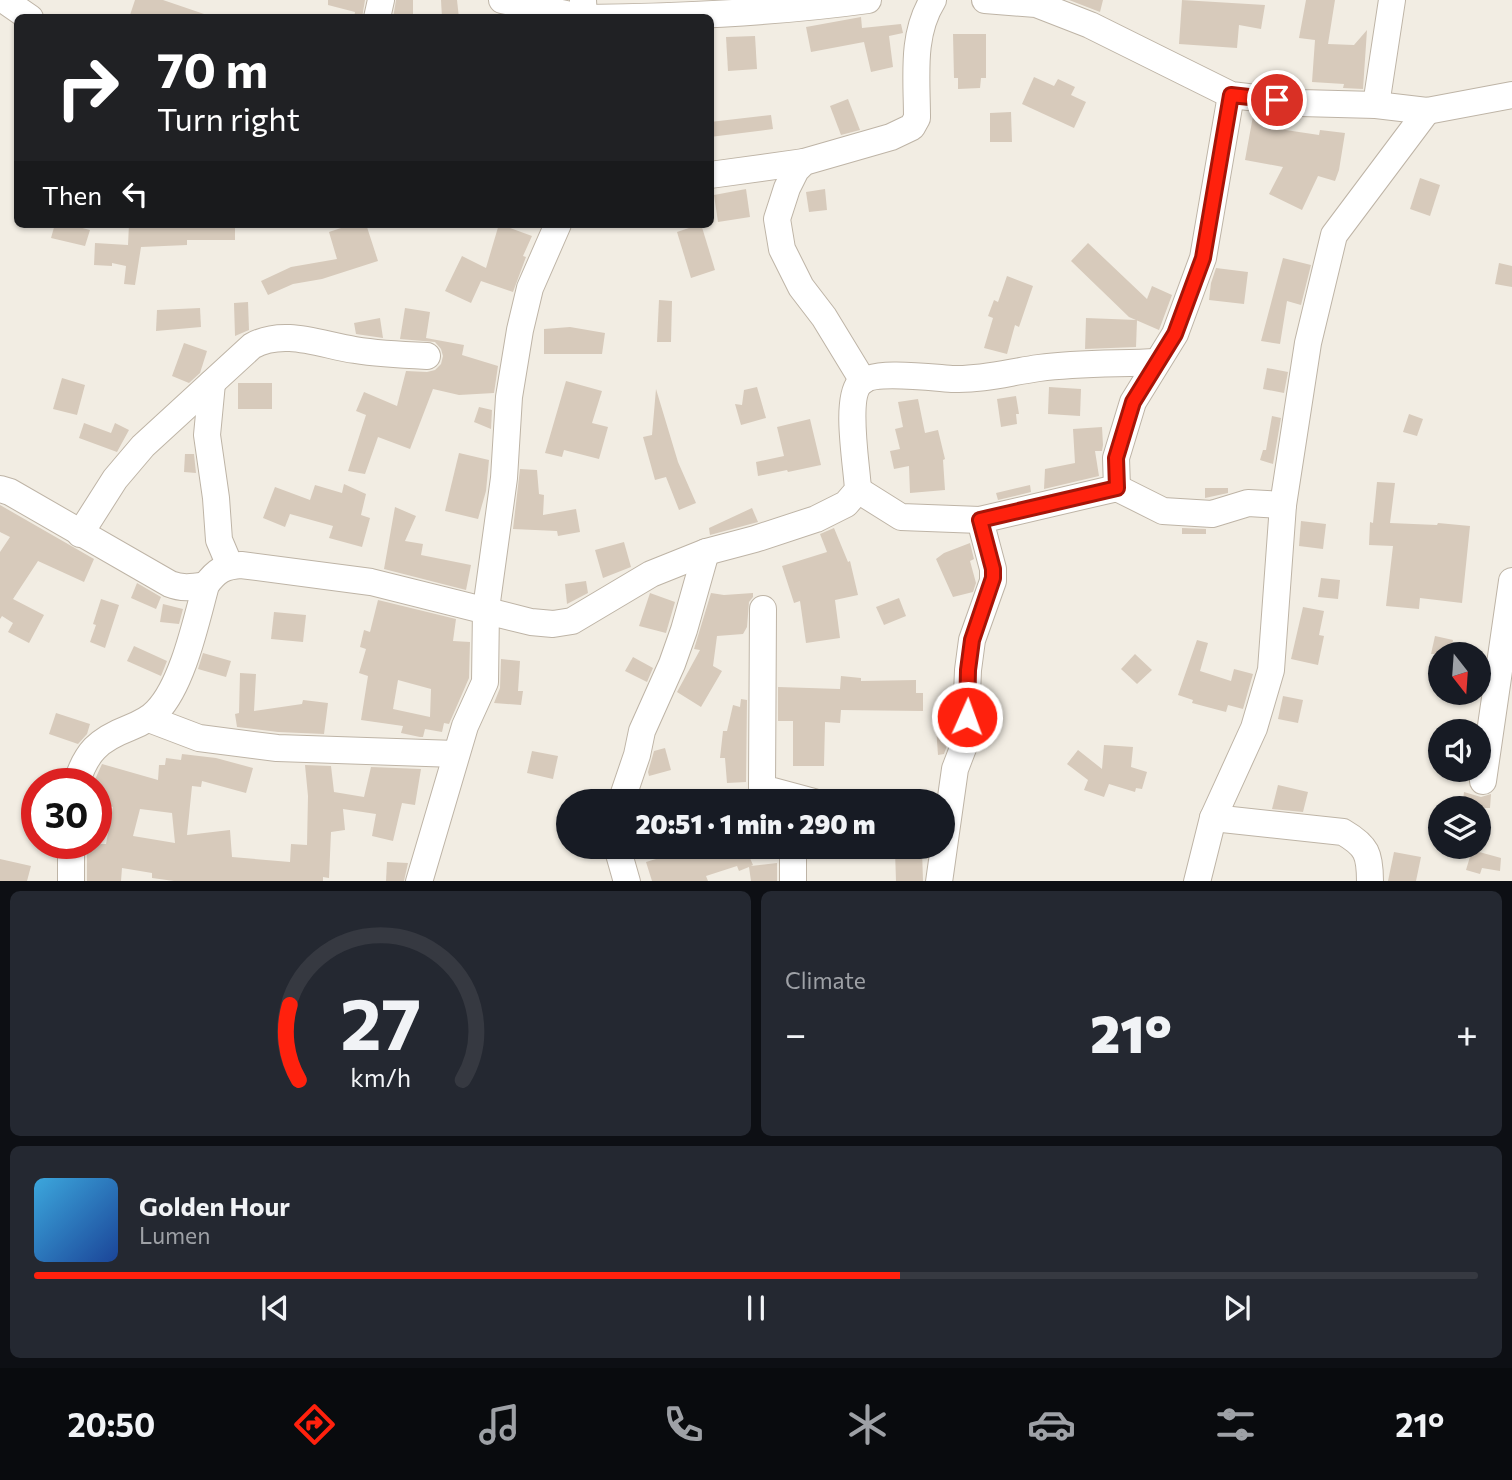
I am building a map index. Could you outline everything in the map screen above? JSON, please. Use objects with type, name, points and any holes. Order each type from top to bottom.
[{"type":"street","points":[[4,0],[24,14]]},
{"type":"street","points":[[502,0],[566,14]]},
{"type":"street","points":[[705,14],[868,0]]},
{"type":"street","points":[[714,174],[804,162],[891,137],[912,127],[917,118],[917,40],[933,0]]},
{"type":"street","points":[[985,0],[1036,4],[1058,12],[1090,25],[1231,95],[1300,103],[1376,105],[1427,111],[1512,95]]},
{"type":"street","points":[[1376,105],[1392,0]]},
{"type":"street","points":[[1117,488],[1116,458],[1133,402],[1175,334],[1203,258],[1231,95]]},
{"type":"street","points":[[1197,881],[1213,818],[1254,728],[1270,670],[1283,505],[1308,343],[1334,235],[1427,111]]},
{"type":"street","points":[[804,162],[796,170],[787,188],[778,219],[782,249],[801,287],[824,317],[863,381]]},
{"type":"street","points":[[419,881],[465,726],[485,682],[486,609],[504,478],[509,397],[530,288],[556,228]]},
{"type":"street","points":[[80,534],[115,479],[144,446],[252,346],[269,339],[298,338],[376,353],[427,356]]},
{"type":"street","points":[[82,768],[87,755],[100,742],[149,719],[160,709],[176,681],[206,584],[214,573],[230,566],[241,565],[371,582],[531,622],[562,624],[572,621],[651,573],[706,552],[816,519],[846,504],[858,490],[852,415],[854,396],[858,385],[863,381],[882,376],[964,380],[1039,368],[1157,362]]},
{"type":"street","points":[[212,383],[207,435],[219,540],[230,566]]},
{"type":"street","points":[[858,490],[901,517],[980,520],[1117,488],[1163,511],[1212,514],[1248,503],[1283,505]]},
{"type":"street","points":[[0,489],[10,492],[170,584],[178,587],[206,584]]},
{"type":"street","points":[[951,789],[956,764],[965,743],[972,640],[993,581],[993,569],[980,520]]},
{"type":"street","points":[[625,789],[642,731],[684,630],[706,552]]},
{"type":"street","points":[[1491,726],[1512,582]]},
{"type":"street","points":[[763,609],[762,788],[766,789]]},
{"type":"street","points":[[149,719],[200,738],[277,748],[456,754]]},
{"type":"street","points":[[1213,818],[1343,832],[1360,842],[1368,858],[1370,881]]},
{"type":"street","points":[[71,859],[71,881]]},
{"type":"street","points":[[621,859],[627,881]]},
{"type":"street","points":[[793,859],[793,881]]},
{"type":"street","points":[[944,859],[944,880]]},
{"type":"building","points":[[135,0],[163,0],[204,14],[130,14]]},
{"type":"building","points":[[328,0],[365,0],[363,14],[328,5]]},
{"type":"building","points":[[396,0],[413,0],[413,14],[394,14]]},
{"type":"building","points":[[441,0],[457,0],[459,14],[442,14]]},
{"type":"building","points":[[1069,0],[1103,0],[1100,12]]},
{"type":"building","points":[[1182,0],[1265,5],[1261,29],[1239,25],[1237,48],[1179,44]]},
{"type":"building","points":[[1306,0],[1335,0],[1328,44],[1354,45],[1367,30],[1363,89],[1343,88],[1344,84],[1312,82],[1315,40],[1299,38]]},
{"type":"building","points":[[861,17],[862,28],[901,24],[903,33],[889,36],[893,67],[871,72],[864,42],[811,52],[806,27]]},
{"type":"building","points":[[953,34],[986,34],[986,78],[981,78],[980,88],[958,89],[958,78],[954,78]]},
{"type":"building","points":[[755,36],[757,69],[728,71],[726,37]]},
{"type":"building","points":[[1034,77],[1054,86],[1058,79],[1075,87],[1071,95],[1086,102],[1074,128],[1022,104]]},
{"type":"building","points":[[848,99],[860,130],[841,135],[830,106]]},
{"type":"building","points":[[1011,112],[1012,142],[990,142],[990,113]]},
{"type":"building","points":[[771,115],[773,129],[714,136],[714,122]]},
{"type":"building","points":[[1253,116],[1281,121],[1279,129],[1319,135],[1320,130],[1345,133],[1335,181],[1318,176],[1302,210],[1269,194],[1283,167],[1245,160]]},
{"type":"building","points":[[1420,178],[1440,185],[1430,216],[1410,209]]},
{"type":"building","points":[[746,189],[750,217],[718,222],[714,195]]},
{"type":"building","points":[[825,189],[827,210],[809,212],[806,192]]},
{"type":"building","points":[[54,228],[90,230],[85,246],[51,238]]},
{"type":"building","points":[[129,228],[235,228],[235,240],[187,240],[187,245],[141,247],[135,285],[124,284],[126,266],[112,263],[112,266],[94,265],[95,243],[128,245]]},
{"type":"building","points":[[341,228],[367,228],[378,261],[322,279],[293,284],[268,295],[261,281],[291,267],[337,259],[329,232]]},
{"type":"building","points":[[498,228],[510,228],[532,236],[513,292],[481,281],[471,303],[445,291],[462,256],[486,268]]},
{"type":"building","points":[[702,228],[715,270],[691,278],[677,232]]},
{"type":"building","points":[[1088,243],[1147,299],[1152,286],[1172,295],[1159,330],[1129,317],[1071,261]]},
{"type":"building","points":[[1283,258],[1311,265],[1301,305],[1287,301],[1280,344],[1261,341]]},
{"type":"building","points":[[1499,263],[1512,266],[1512,287],[1495,284]]},
{"type":"building","points":[[1216,268],[1248,272],[1244,304],[1209,300]]},
{"type":"building","points":[[1007,276],[1033,286],[1019,327],[1015,325],[1007,354],[984,348],[993,318],[988,316],[994,300],[998,302]]},
{"type":"building","points":[[659,300],[672,301],[671,342],[657,342]]},
{"type":"building","points":[[248,302],[249,330],[235,336],[234,303]]},
{"type":"building","points":[[200,308],[201,327],[156,331],[157,310]]},
{"type":"building","points":[[405,308],[430,312],[426,338],[464,345],[462,355],[498,366],[494,393],[459,395],[433,389],[410,449],[378,437],[365,474],[348,471],[366,415],[356,411],[364,392],[397,406],[406,371],[427,372],[435,370],[441,364],[443,356],[435,342],[400,339]]},
{"type":"building","points":[[380,318],[383,338],[356,334],[354,323]]},
{"type":"building","points":[[1086,318],[1137,320],[1136,347],[1085,349]]},
{"type":"building","points":[[570,327],[605,333],[602,354],[544,354],[544,329]]},
{"type":"building","points":[[184,343],[207,351],[200,373],[189,383],[172,376]]},
{"type":"building","points":[[1267,368],[1288,372],[1284,393],[1263,389]]},
{"type":"building","points":[[62,378],[85,385],[77,415],[53,409]]},
{"type":"building","points":[[566,381],[602,391],[592,423],[608,427],[599,459],[564,450],[562,457],[545,453]]},
{"type":"building","points":[[238,383],[272,383],[272,409],[238,409]]},
{"type":"building","points":[[757,387],[766,418],[741,425],[735,404],[742,405],[744,390]]},
{"type":"building","points":[[1049,387],[1081,389],[1080,416],[1048,414]]},
{"type":"building","points":[[656,389],[678,462],[696,503],[679,510],[666,477],[655,480],[643,437],[652,435]]},
{"type":"building","points":[[1016,396],[1019,414],[1016,414],[1017,424],[1001,427],[997,399]]},
{"type":"building","points":[[918,399],[925,433],[938,430],[945,459],[945,490],[910,493],[909,466],[894,469],[890,451],[900,449],[895,429],[903,427],[898,402]]},
{"type":"building","points":[[479,407],[492,410],[491,429],[474,422]]},
{"type":"building","points":[[1409,414],[1423,419],[1417,436],[1403,432]]},
{"type":"building","points":[[1272,416],[1281,418],[1273,464],[1260,460],[1263,450],[1266,450]]},
{"type":"building","points":[[810,419],[821,465],[758,476],[756,462],[784,456],[777,427]]},
{"type":"building","points":[[84,423],[111,433],[115,423],[129,430],[117,452],[79,438]]},
{"type":"building","points":[[1102,427],[1102,451],[1095,451],[1099,476],[1044,489],[1045,469],[1075,463],[1073,429]]},
{"type":"building","points":[[459,453],[489,460],[486,491],[478,519],[445,511]]},
{"type":"building","points":[[185,454],[194,454],[196,473],[184,472]]},
{"type":"building","points":[[520,469],[537,470],[539,494],[544,495],[543,515],[576,509],[580,532],[558,536],[557,531],[513,529]]},
{"type":"building","points":[[1377,482],[1395,483],[1390,523],[1470,526],[1462,603],[1420,598],[1419,609],[1386,606],[1393,546],[1369,545]]},
{"type":"building","points":[[344,484],[366,494],[361,515],[370,518],[362,547],[329,538],[333,526],[290,514],[285,527],[263,518],[275,487],[310,500],[315,485],[342,493]]},
{"type":"building","points":[[1030,485],[1031,492],[998,500],[996,493]]},
{"type":"building","points":[[1205,488],[1228,488],[1228,493],[1205,498]]},
{"type":"building","points":[[0,505],[94,559],[84,582],[38,561],[13,599],[44,615],[29,643],[8,632],[13,623],[2,616],[0,619],[0,552],[10,537],[0,532]]},
{"type":"building","points":[[395,507],[416,516],[405,541],[423,544],[421,555],[471,565],[466,590],[384,569]]},
{"type":"building","points":[[752,508],[758,522],[710,535],[709,528]]},
{"type":"building","points":[[1301,521],[1326,524],[1323,549],[1299,546]]},
{"type":"building","points":[[834,528],[848,562],[850,561],[858,595],[835,600],[840,638],[806,643],[800,601],[794,603],[782,566],[827,552],[820,534]]},
{"type":"building","points":[[1182,528],[1206,529],[1206,534],[1182,534]]},
{"type":"building","points":[[624,542],[631,567],[603,578],[595,550]]},
{"type":"building","points":[[970,543],[974,559],[970,561],[976,583],[973,592],[953,597],[936,559]]},
{"type":"building","points":[[1321,578],[1340,580],[1338,599],[1318,597]]},
{"type":"building","points":[[586,581],[588,593],[567,604],[565,584]]},
{"type":"building","points":[[137,583],[161,597],[156,609],[131,598]]},
{"type":"building","points":[[650,593],[675,602],[666,633],[639,626]]},
{"type":"building","points":[[711,593],[753,593],[753,597],[749,602],[747,627],[743,634],[717,636],[713,666],[722,671],[701,707],[677,692],[700,650],[694,649]]},
{"type":"building","points":[[899,598],[906,616],[884,625],[876,607]]},
{"type":"building","points":[[101,599],[119,605],[105,648],[90,642]]},
{"type":"building","points":[[378,600],[456,619],[453,641],[470,642],[469,678],[449,724],[444,723],[442,732],[425,729],[423,737],[420,737],[401,733],[403,726],[361,720],[368,676],[359,673],[366,649],[360,647],[364,630],[370,632]],"holes":[[[398,680],[431,689],[430,717],[393,709]]]},
{"type":"building","points":[[163,604],[183,609],[179,624],[160,622]]},
{"type":"building","points":[[1303,607],[1324,611],[1319,635],[1324,636],[1318,665],[1291,659]]},
{"type":"building","points":[[274,612],[306,615],[303,642],[271,639]]},
{"type":"building","points":[[1435,636],[1453,640],[1453,642],[1434,642]]},
{"type":"building","points":[[1197,640],[1208,643],[1200,671],[1231,681],[1234,669],[1253,674],[1243,709],[1228,705],[1226,712],[1192,703],[1193,700],[1178,695]]},
{"type":"building","points":[[134,646],[167,661],[161,676],[127,661]]},
{"type":"building","points":[[203,653],[231,661],[226,677],[198,669]]},
{"type":"building","points":[[1135,654],[1152,670],[1137,684],[1121,669]]},
{"type":"building","points":[[633,657],[653,668],[647,682],[625,671]]},
{"type":"building","points":[[501,659],[520,661],[518,691],[523,691],[521,705],[494,703],[500,688]]},
{"type":"building","points":[[240,673],[256,674],[254,711],[302,704],[303,700],[328,703],[324,734],[237,727],[235,714],[239,713]]},
{"type":"building","points":[[841,676],[861,678],[861,681],[916,680],[916,693],[923,693],[923,711],[841,710],[840,723],[825,722],[824,766],[793,766],[793,721],[778,721],[778,687],[840,689]]},
{"type":"building","points":[[1283,696],[1303,700],[1298,723],[1278,719]]},
{"type":"building","points":[[741,699],[747,700],[746,782],[727,783],[725,758],[720,758],[723,731],[727,731],[733,705],[740,707]]},
{"type":"building","points":[[56,713],[90,724],[87,734],[78,744],[49,734]]},
{"type":"building","points":[[950,726],[944,754],[938,755],[936,727]]},
{"type":"building","points":[[1104,745],[1133,747],[1131,767],[1147,772],[1142,789],[1136,788],[1135,792],[1109,784],[1104,797],[1084,790],[1088,780],[1067,764],[1078,750],[1102,769]]},
{"type":"building","points":[[665,748],[671,770],[649,776],[654,751]]},
{"type":"building","points":[[532,751],[558,756],[553,779],[527,773]]},
{"type":"building","points":[[182,754],[216,758],[253,768],[246,793],[202,781],[201,787],[192,786],[187,835],[230,830],[232,857],[290,862],[291,844],[307,845],[308,796],[305,765],[331,766],[334,792],[364,797],[371,767],[421,769],[415,805],[402,803],[393,841],[372,836],[376,814],[343,809],[345,830],[331,832],[329,878],[323,877],[323,881],[174,881],[152,878],[152,873],[122,868],[121,881],[87,881],[87,859],[112,859],[112,768],[100,768],[102,764],[158,780],[159,765],[165,765],[166,758],[181,760]],"holes":[[[140,809],[172,813],[175,843],[133,836]]]},
{"type":"building","points":[[1278,785],[1308,792],[1303,812],[1272,809]]},
{"type":"building","points":[[1394,852],[1421,857],[1416,881],[1388,881]]},
{"type":"building","points":[[1491,855],[1501,858],[1500,871],[1482,868],[1480,874],[1466,870],[1469,859],[1491,859]]},
{"type":"building","points":[[0,859],[31,866],[27,881],[0,881]]},
{"type":"building","points":[[656,859],[750,859],[751,866],[777,863],[777,881],[751,881],[749,867],[739,871],[737,866],[706,876],[708,881],[652,881],[646,862]]},
{"type":"building","points":[[895,859],[922,859],[923,881],[896,881]]},
{"type":"building","points":[[387,862],[408,863],[404,881],[386,881]]},
{"type":"route","points":[[967,717],[972,640],[993,581],[993,569],[980,520],[1117,488],[1116,458],[1133,402],[1175,334],[1203,258],[1231,95],[1277,100]]}]
